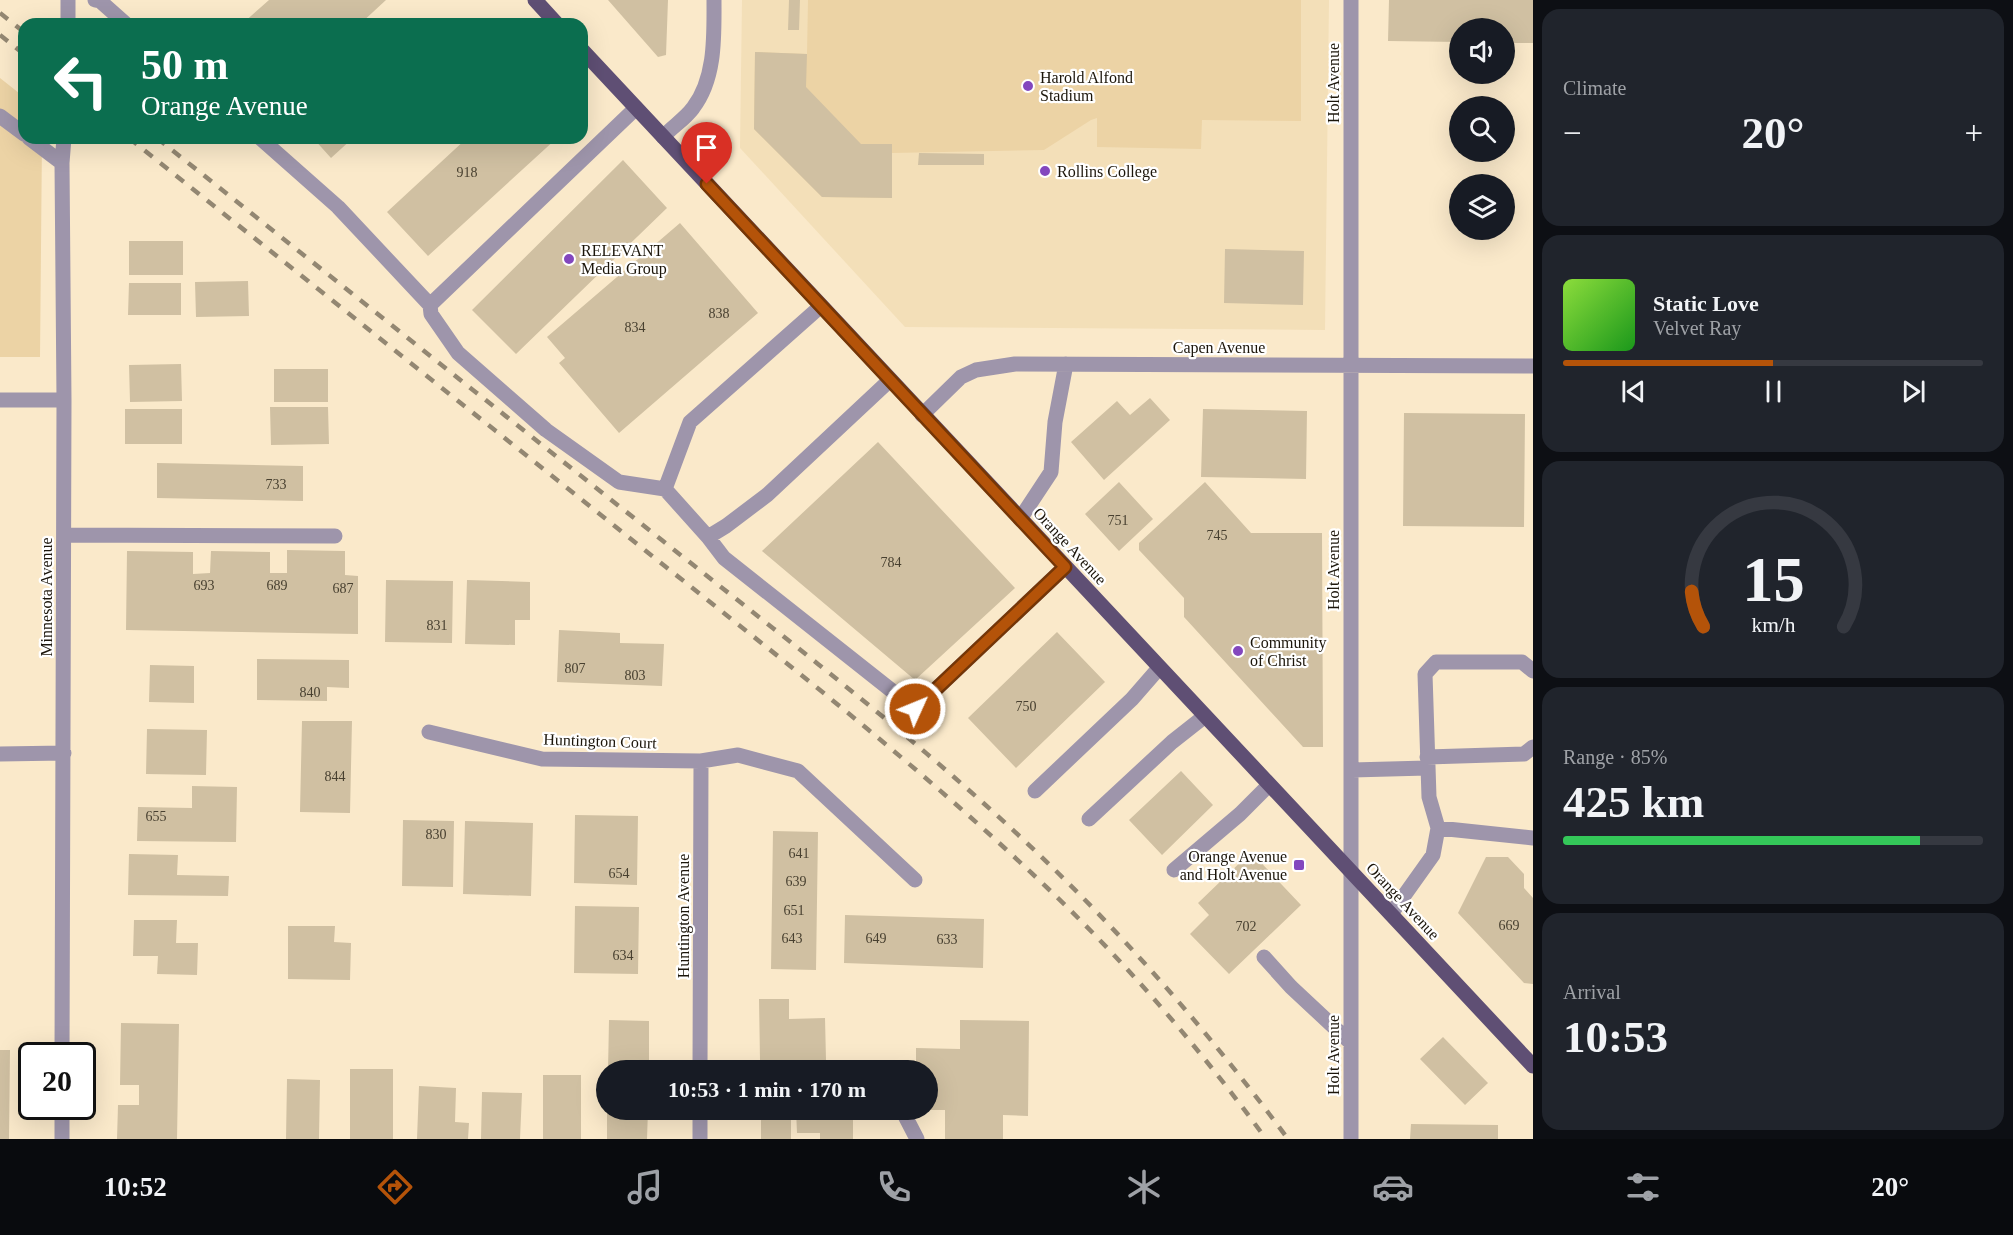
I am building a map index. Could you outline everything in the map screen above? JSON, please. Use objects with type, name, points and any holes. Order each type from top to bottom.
[{"type":"main road","points":[[535,0],[552,18]]},
{"type":"main road","name":"Orange Avenue","points":[[588,57],[1533,1066]]},
{"type":"street","points":[[68,0],[68,18]]},
{"type":"street","points":[[95,0],[100,1],[119,18]]},
{"type":"street","points":[[663,137],[692,109],[704,87],[713,56],[714,0]]},
{"type":"street","name":"Holt Avenue","points":[[1351,0],[1351,1139]]},
{"type":"street","points":[[430,305],[636,108]]},
{"type":"street","points":[[0,116],[18,130]]},
{"type":"street","points":[[37,144],[62,163]]},
{"type":"street","name":"Minnesota Avenue","points":[[62,1042],[64,144]]},
{"type":"street","points":[[267,144],[338,207],[430,305],[431,314],[458,353],[546,430],[619,482],[665,489],[724,558],[915,709],[1065,567]]},
{"type":"street","points":[[665,489],[690,422],[821,306]]},
{"type":"street","name":"Capen Avenue","points":[[922,415],[960,377],[976,370],[1015,364],[1533,366]]},
{"type":"street","points":[[1020,519],[1051,472],[1055,422],[1066,364]]},
{"type":"street","points":[[708,537],[767,495],[890,380]]},
{"type":"street","points":[[0,400],[64,400]]},
{"type":"street","points":[[64,535],[335,537]]},
{"type":"street","points":[[1391,914],[1433,855],[1438,828],[1429,797],[1425,674],[1436,662],[1522,662],[1533,671]]},
{"type":"street","points":[[1035,790],[1132,699],[1160,668]]},
{"type":"street","points":[[1089,819],[1172,742],[1205,716]]},
{"type":"street","name":"Huntington Court","points":[[429,732],[542,759],[701,761],[738,755],[798,771],[915,880]]},
{"type":"street","points":[[1352,770],[1524,754],[1533,747]]},
{"type":"street","points":[[0,754],[64,753]]},
{"type":"street","name":"Huntington Avenue","points":[[700,1060],[701,761]]},
{"type":"street","points":[[1174,870],[1269,785]]},
{"type":"street","points":[[1438,828],[1533,838]]},
{"type":"street","points":[[1264,957],[1291,987],[1351,1043]]},
{"type":"street","points":[[62,1120],[62,1139]]},
{"type":"street","points":[[700,1120],[700,1139]]},
{"type":"street","points":[[907,1120],[917,1139]]},
{"type":"shaded area","name":"Rollins College","points":[[742,0],[1329,0],[1325,330],[905,327],[740,148]]},
{"type":"shaded area","name":"Harold Alfond Stadium","points":[[808,0],[1301,0],[1301,121],[1202,120],[1201,149],[1097,147],[1097,118],[1044,150],[892,153],[892,198],[822,197],[754,129],[755,52],[807,54]]},
{"type":"shaded area","points":[[0,78],[18,92],[18,144],[42,144],[40,357],[0,357]]},
{"type":"building","points":[[269,0],[386,0],[366,18],[249,18]]},
{"type":"building","points":[[608,0],[668,0],[666,55],[658,57]]},
{"type":"building","points":[[789,0],[800,0],[799,30],[788,30]]},
{"type":"building","points":[[1389,0],[1533,0],[1533,43],[1515,43],[1515,18],[1449,18],[1449,42],[1388,41]]},
{"type":"building","points":[[755,52],[807,54],[806,87],[861,144],[892,144],[892,198],[822,197],[754,129]]},
{"type":"building","points":[[318,144],[346,144],[331,158]]},
{"type":"building","points":[[461,144],[550,144],[428,256],[387,212]]},
{"type":"building","points":[[919,153],[984,154],[984,165],[918,165]]},
{"type":"building","name":"RELEVANT Media Group","points":[[623,160],[667,208],[516,354],[472,310]]},
{"type":"building","points":[[680,223],[758,313],[619,433],[559,363],[565,358],[547,337]]},
{"type":"building","points":[[129,241],[183,241],[183,275],[129,275]]},
{"type":"building","points":[[1225,249],[1304,251],[1303,305],[1224,303]]},
{"type":"building","points":[[248,281],[249,316],[196,317],[195,282]]},
{"type":"building","points":[[129,283],[181,283],[181,315],[128,315]]},
{"type":"building","points":[[181,364],[182,401],[130,402],[129,365]]},
{"type":"building","points":[[274,369],[328,369],[328,402],[274,402]]},
{"type":"building","points":[[1150,398],[1170,420],[1104,480],[1071,442],[1117,401],[1130,415]]},
{"type":"building","points":[[270,407],[328,407],[329,444],[271,445]]},
{"type":"building","points":[[125,409],[182,409],[182,444],[125,444]]},
{"type":"building","points":[[1203,409],[1307,411],[1306,479],[1201,477]]},
{"type":"building","points":[[1404,413],[1525,414],[1524,527],[1403,526]]},
{"type":"building","points":[[878,442],[1015,588],[915,680],[762,551]]},
{"type":"building","points":[[157,463],[303,466],[303,501],[157,498]]},
{"type":"building","points":[[1119,482],[1153,519],[1119,551],[1085,514]]},
{"type":"building","points":[[1205,482],[1251,533],[1322,533],[1323,747],[1303,747],[1184,617],[1184,598],[1139,550],[1139,543]]},
{"type":"building","points":[[287,550],[345,551],[345,575],[358,576],[358,634],[126,630],[127,551],[193,552],[193,574],[210,573],[211,551],[270,552],[270,573],[287,573]]},
{"type":"building","points":[[386,580],[453,581],[452,643],[385,642]]},
{"type":"building","points":[[467,580],[530,582],[530,620],[515,620],[515,645],[465,644]]},
{"type":"building","points":[[559,630],[620,633],[620,643],[664,644],[662,686],[557,682]]},
{"type":"building","points":[[1057,632],[1105,682],[1016,768],[968,718]]},
{"type":"building","points":[[257,659],[349,660],[349,688],[327,687],[327,701],[257,700]]},
{"type":"building","points":[[150,665],[194,666],[194,703],[149,702]]},
{"type":"building","points":[[302,721],[352,721],[350,813],[300,812]]},
{"type":"building","points":[[147,729],[207,730],[206,775],[146,774]]},
{"type":"building","points":[[1181,771],[1213,805],[1162,855],[1129,820]]},
{"type":"building","points":[[192,786],[237,787],[236,842],[137,841],[138,807],[192,808]]},
{"type":"building","points":[[575,815],[638,816],[637,885],[574,883]]},
{"type":"building","points":[[403,820],[454,821],[453,887],[402,886]]},
{"type":"building","points":[[465,821],[533,823],[531,896],[463,894]]},
{"type":"building","points":[[773,831],[818,832],[816,970],[771,969]]},
{"type":"building","points":[[1251,852],[1301,905],[1229,974],[1190,934],[1209,915],[1198,903]]},
{"type":"building","points":[[129,854],[178,855],[177,875],[229,876],[228,896],[128,895]]},
{"type":"building","points":[[1486,857],[1508,857],[1524,874],[1524,888],[1533,898],[1533,984],[1524,983],[1458,913]]},
{"type":"building","points":[[575,906],[639,907],[638,974],[574,973]]},
{"type":"building","points":[[845,915],[984,919],[983,968],[844,963]]},
{"type":"building","points":[[134,920],[177,920],[176,943],[198,943],[197,975],[157,974],[158,956],[133,956]]},
{"type":"building","points":[[288,926],[335,926],[334,942],[351,943],[350,980],[288,979]]},
{"type":"building","points":[[759,999],[789,999],[789,1019],[825,1018],[826,1060],[760,1060]]},
{"type":"building","points":[[609,1020],[649,1021],[649,1060],[608,1060]]},
{"type":"building","points":[[960,1020],[1029,1021],[1028,1116],[1003,1115],[1003,1139],[945,1139],[945,1110],[938,1110],[938,1060],[916,1060],[916,1048],[960,1049]]},
{"type":"building","points":[[121,1023],[179,1024],[177,1139],[117,1139],[118,1105],[139,1105],[139,1085],[120,1085]]},
{"type":"building","points":[[1443,1037],[1488,1083],[1465,1105],[1420,1059]]},
{"type":"building","points":[[0,1050],[10,1050],[9,1139],[0,1139]]},
{"type":"building","points":[[350,1069],[393,1069],[393,1139],[350,1139]]},
{"type":"building","points":[[543,1075],[581,1075],[581,1139],[543,1139]]},
{"type":"building","points":[[287,1079],[320,1080],[319,1139],[286,1139]]},
{"type":"building","points":[[419,1086],[456,1088],[455,1122],[469,1123],[468,1139],[417,1139]]},
{"type":"building","points":[[482,1092],[522,1093],[520,1139],[481,1139]]},
{"type":"building","points":[[607,1120],[648,1120],[647,1139],[607,1139]]},
{"type":"building","points":[[761,1120],[791,1120],[791,1139],[761,1139]]},
{"type":"building","points":[[796,1120],[853,1120],[853,1139],[820,1139],[820,1133],[797,1133]]},
{"type":"building","points":[[1411,1124],[1498,1125],[1498,1139],[1410,1139]]},
{"type":"railway","points":[[0,13],[18,27]]},
{"type":"railway","points":[[0,35],[18,49]]},
{"type":"railway","points":[[137,144],[809,681],[950,799],[1040,881],[1101,941],[1187,1038],[1266,1139]]},
{"type":"railway","points":[[165,144],[813,660],[960,782],[1086,900],[1147,966],[1205,1033],[1288,1139]]},
{"type":"place","name":"Harold Alfond Stadium","points":[[1028,86]]},
{"type":"place","name":"Rollins College","points":[[1045,171]]},
{"type":"place","name":"RELEVANT Media Group","points":[[569,259]]},
{"type":"place","name":"Community of Christ","points":[[1238,651]]},
{"type":"place","name":"Orange Avenue and Holt Avenue","points":[[1299,865]]},
{"type":"route","points":[[707,184],[1065,567],[915,709]]}]
